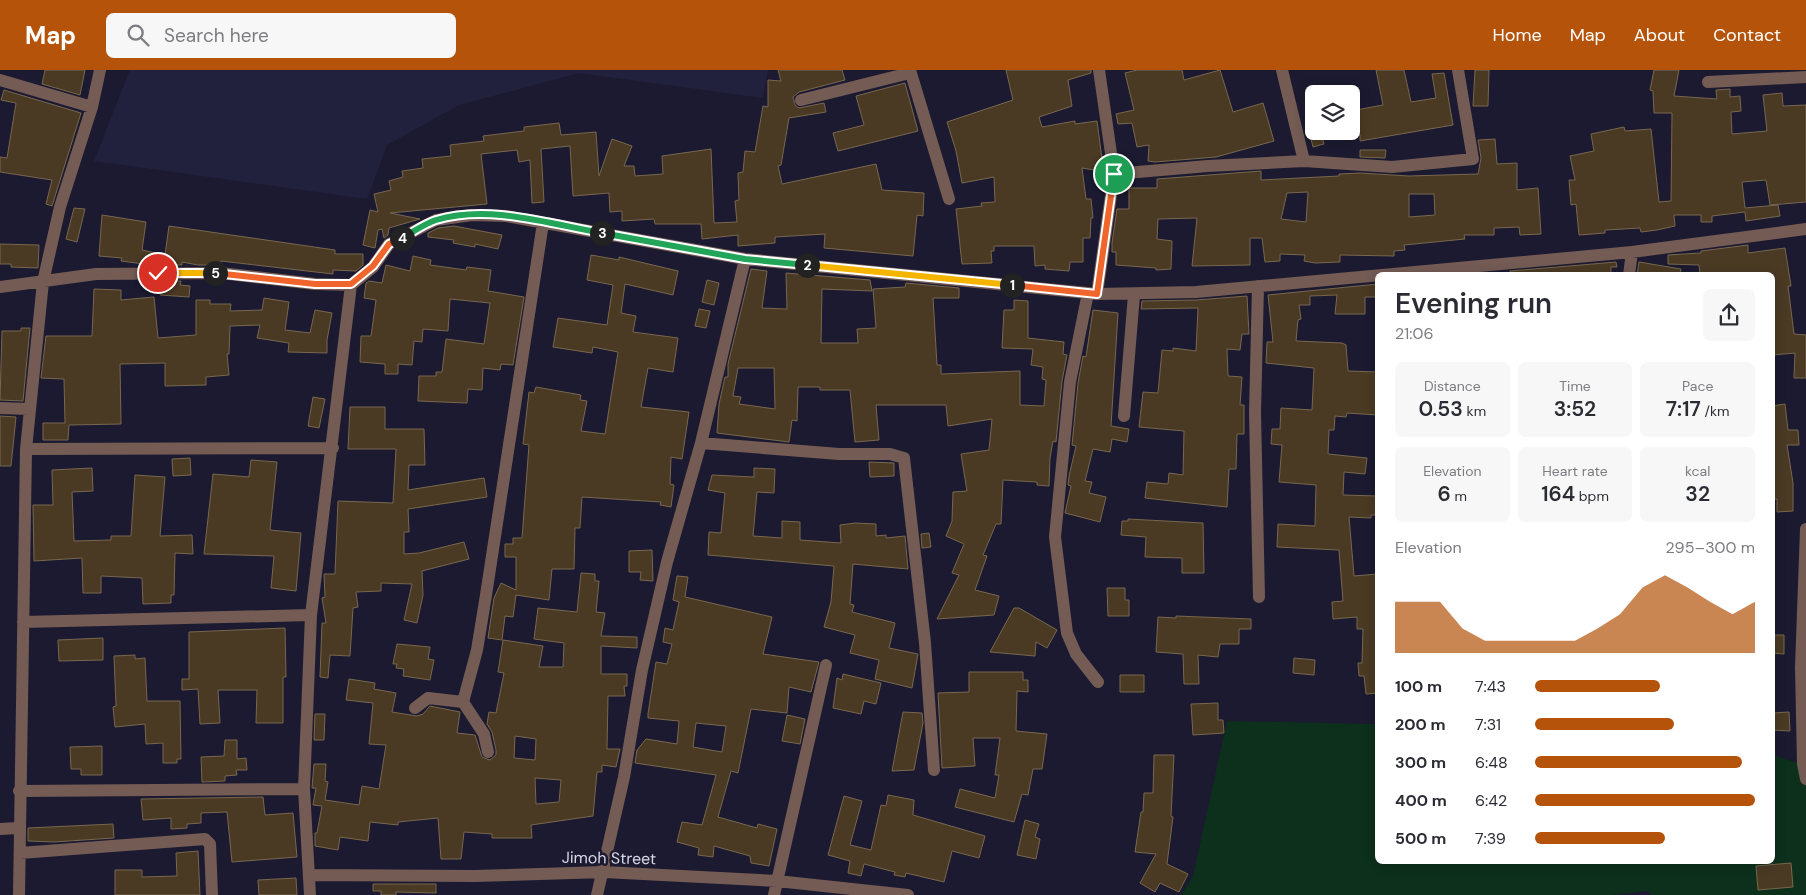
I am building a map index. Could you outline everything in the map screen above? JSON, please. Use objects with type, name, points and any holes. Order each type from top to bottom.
[{"type":"street","points":[[19,895],[20,853],[18,828],[22,622],[26,449],[29,408],[42,282],[60,207],[92,107],[100,70]]},
{"type":"street","points":[[1098,682],[1076,654],[1067,633],[1055,537],[1070,382],[1093,294],[1114,174],[1099,70]]},
{"type":"street","points":[[1282,70],[1304,161]]},
{"type":"street","points":[[1114,174],[1208,166],[1304,161],[1392,167],[1472,159],[1458,70]]},
{"type":"street","points":[[801,100],[910,71],[949,199]]},
{"type":"street","points":[[1708,82],[1806,77]]},
{"type":"street","points":[[0,80],[92,107]]},
{"type":"street","points":[[0,287],[96,274],[221,273],[315,284],[351,284],[373,266],[389,244],[436,220],[472,215],[506,216],[745,259],[1093,294],[1134,295],[1196,292],[1375,277]]},
{"type":"street","points":[[488,752],[484,734],[463,702],[477,650],[543,223]]},
{"type":"street","points":[[1437,272],[1632,252],[1806,229]]},
{"type":"street","points":[[1629,272],[1632,252]]},
{"type":"street","points":[[597,895],[604,872],[610,830],[624,777],[642,670],[667,562],[701,443],[745,259]]},
{"type":"street","points":[[310,895],[304,789],[311,616],[351,284]]},
{"type":"street","points":[[1258,286],[1255,413],[1259,598]]},
{"type":"street","points":[[1124,416],[1134,295]]},
{"type":"street","points":[[0,408],[29,408]]},
{"type":"street","points":[[701,443],[839,454],[890,454],[904,458],[924,643],[934,770]]},
{"type":"street","points":[[26,449],[332,448]]},
{"type":"street","points":[[1806,530],[1801,667],[1803,764],[1806,779]]},
{"type":"street","points":[[22,622],[311,616]]},
{"type":"street","points":[[774,895],[826,665]]},
{"type":"street","points":[[415,708],[428,698],[463,702]]},
{"type":"street","points":[[19,791],[304,789]]},
{"type":"street","points":[[0,829],[18,828]]},
{"type":"street","points":[[20,853],[204,839],[210,844],[212,895]]},
{"type":"street","name":"Jimoh Street","points":[[309,875],[475,876],[604,872],[777,881],[908,895]]},
{"type":"shaded area","points":[[130,70],[768,70],[763,98],[579,73],[459,105],[387,145],[367,199],[94,161]]},
{"type":"green space","points":[[1227,721],[1375,724],[1375,864],[1775,864],[1775,756],[1806,766],[1806,895],[1651,895],[1647,891],[1612,895],[1181,895],[1193,876]]},
{"type":"building","points":[[45,70],[85,70],[80,95],[42,84]]},
{"type":"building","points":[[778,70],[842,70],[845,80],[799,92],[793,97],[795,105],[799,108],[824,103],[826,112],[789,118],[781,165],[778,166],[782,184],[876,164],[882,190],[924,193],[923,216],[917,215],[913,256],[824,248],[825,234],[775,237],[775,243],[738,246],[738,235],[702,239],[701,224],[655,224],[654,219],[622,221],[622,211],[610,212],[609,193],[573,196],[570,146],[541,149],[544,202],[532,203],[530,160],[519,162],[517,150],[481,154],[487,204],[390,213],[420,219],[389,228],[388,235],[384,238],[382,229],[378,230],[375,248],[363,245],[370,210],[378,212],[374,194],[391,190],[389,181],[403,177],[402,171],[423,168],[422,159],[451,156],[450,145],[484,141],[483,136],[524,131],[524,127],[559,123],[561,135],[596,132],[599,176],[612,139],[632,146],[624,166],[634,166],[635,176],[663,174],[662,156],[711,149],[714,223],[737,222],[735,201],[739,200],[738,173],[743,172],[745,151],[755,152],[763,106],[768,107],[768,80],[781,81]]},
{"type":"building","points":[[1006,70],[1091,70],[1091,73],[1068,80],[1072,106],[1039,117],[1042,127],[1075,121],[1075,124],[1097,121],[1102,159],[1100,171],[1082,168],[1086,199],[1091,199],[1093,218],[1091,218],[1090,238],[1083,238],[1083,262],[1070,262],[1069,271],[1045,269],[1045,265],[1035,266],[1034,246],[994,246],[994,251],[991,251],[992,263],[962,264],[956,209],[982,206],[981,203],[995,202],[994,177],[962,183],[956,151],[947,122],[1013,100]]},
{"type":"building","points":[[1137,70],[1182,70],[1184,80],[1220,70],[1233,112],[1263,103],[1274,141],[1216,157],[1148,161],[1149,145],[1137,147],[1132,123],[1118,124],[1116,114],[1134,110],[1125,73]]},
{"type":"building","points":[[1376,70],[1404,70],[1411,102],[1436,98],[1432,74],[1444,73],[1453,125],[1360,141],[1360,109],[1383,105]]},
{"type":"building","points":[[1475,70],[1489,70],[1488,106],[1473,106]]},
{"type":"building","points":[[1654,70],[1679,70],[1674,96],[1717,99],[1716,90],[1730,89],[1730,97],[1740,96],[1741,111],[1731,112],[1732,134],[1767,131],[1763,95],[1782,93],[1783,106],[1806,105],[1806,202],[1770,205],[1766,180],[1742,182],[1745,208],[1778,205],[1780,216],[1746,221],[1745,212],[1712,216],[1712,222],[1701,222],[1701,215],[1674,215],[1675,226],[1657,230],[1641,232],[1640,228],[1605,230],[1605,233],[1579,235],[1576,204],[1571,205],[1569,180],[1575,180],[1570,156],[1594,151],[1591,134],[1624,127],[1625,131],[1651,129],[1659,202],[1671,201],[1672,113],[1654,113],[1653,91],[1650,90]]},
{"type":"building","points":[[905,83],[918,131],[838,151],[833,133],[864,125],[856,96]]},
{"type":"building","points":[[4,90],[81,113],[52,206],[46,204],[52,180],[0,172],[0,157],[7,158],[16,103],[1,100]]},
{"type":"building","points":[[1495,139],[1497,164],[1517,163],[1517,190],[1538,188],[1541,234],[1520,235],[1519,227],[1494,228],[1494,235],[1464,235],[1465,239],[1404,245],[1405,250],[1394,251],[1394,256],[1340,255],[1340,262],[1315,263],[1304,261],[1305,255],[1280,254],[1280,261],[1265,262],[1262,238],[1250,238],[1250,265],[1192,266],[1197,218],[1158,219],[1157,239],[1172,241],[1171,269],[1156,270],[1156,268],[1116,265],[1116,252],[1112,252],[1112,243],[1117,209],[1129,209],[1129,188],[1157,188],[1157,179],[1261,171],[1261,180],[1339,176],[1339,174],[1360,173],[1409,176],[1478,174],[1481,158],[1478,140]],"holes":[[[1308,192],[1306,222],[1281,219],[1287,193]],[[1409,194],[1434,194],[1435,215],[1409,217]]]},
{"type":"building","points":[[1311,140],[1323,140],[1324,144],[1313,147]]},
{"type":"building","points":[[1360,150],[1386,150],[1385,158],[1360,157]]},
{"type":"building","points":[[74,208],[85,209],[77,242],[66,239]]},
{"type":"building","points":[[102,215],[146,222],[142,250],[165,255],[169,226],[335,250],[335,254],[363,254],[363,265],[356,271],[333,270],[333,274],[221,261],[221,265],[198,265],[182,262],[182,265],[151,265],[121,261],[122,258],[99,256]]},
{"type":"building","points":[[454,226],[502,235],[498,249],[475,244],[475,247],[453,243],[454,240],[428,237],[428,233],[438,228]]},
{"type":"building","points":[[0,244],[39,245],[38,268],[11,267],[11,264],[0,264]]},
{"type":"building","points":[[1748,245],[1748,253],[1785,248],[1791,286],[1788,286],[1794,334],[1806,335],[1806,378],[1794,378],[1795,353],[1775,355],[1775,272],[1700,272],[1699,265],[1668,264],[1668,255],[1701,253],[1701,251]]},
{"type":"building","points":[[591,255],[619,260],[619,257],[678,271],[673,295],[625,284],[621,313],[636,316],[633,332],[678,338],[673,372],[648,368],[641,407],[689,412],[682,459],[671,457],[670,484],[674,485],[671,507],[660,505],[661,502],[582,497],[580,528],[575,528],[574,569],[552,569],[549,600],[516,595],[513,617],[505,616],[502,640],[488,638],[494,598],[501,583],[516,590],[516,557],[505,557],[505,544],[513,544],[513,538],[522,538],[529,445],[523,444],[529,392],[534,393],[536,387],[581,395],[580,400],[587,401],[581,431],[605,434],[618,352],[593,347],[592,353],[553,347],[558,318],[607,325],[613,285],[587,280]]},
{"type":"building","points":[[413,256],[431,260],[430,265],[466,270],[467,267],[491,270],[488,291],[524,297],[513,365],[501,364],[500,370],[483,368],[482,390],[468,389],[467,403],[418,401],[419,376],[436,376],[436,372],[442,372],[446,339],[484,344],[490,303],[450,299],[448,331],[423,329],[422,342],[414,341],[412,365],[398,364],[398,374],[385,374],[385,364],[360,362],[361,336],[371,336],[376,300],[364,298],[366,283],[369,281],[382,283],[386,265],[410,271]]},
{"type":"building","points":[[1616,262],[1617,267],[1611,267],[1611,272],[1510,271]]},
{"type":"building","points":[[1639,262],[1681,269],[1680,272],[1637,272]]},
{"type":"building","points":[[751,269],[767,271],[762,308],[787,309],[786,273],[870,280],[872,291],[822,289],[821,343],[858,343],[857,329],[876,328],[873,289],[905,287],[906,283],[959,288],[959,298],[933,298],[937,365],[941,365],[941,374],[1020,371],[1020,405],[1044,406],[1046,380],[1042,379],[1043,367],[1031,365],[1033,349],[1002,348],[1004,310],[1014,310],[1014,300],[1028,301],[1028,338],[1064,342],[1063,354],[1067,355],[1062,381],[1056,442],[1053,441],[1050,458],[1049,486],[1037,485],[1037,482],[1003,480],[1001,524],[996,524],[983,555],[987,556],[975,590],[999,596],[994,615],[937,619],[959,575],[952,573],[964,544],[946,536],[952,521],[953,492],[967,491],[961,454],[989,450],[992,419],[948,426],[946,405],[876,405],[879,440],[855,442],[850,390],[820,390],[820,387],[798,387],[797,421],[792,420],[789,442],[717,433],[719,404],[725,377],[728,377],[728,364]],"holes":[[[738,368],[774,368],[775,409],[739,404],[741,397],[733,396]]]},
{"type":"building","points":[[707,280],[719,283],[714,305],[702,302]]},
{"type":"building","points":[[181,281],[180,285],[190,286],[189,297],[160,295],[162,282]]},
{"type":"building","points":[[1375,284],[1375,297],[1365,297],[1365,314],[1335,314],[1337,295],[1310,296],[1310,305],[1299,305],[1301,319],[1298,320],[1296,341],[1342,343],[1346,345],[1348,371],[1375,372],[1375,415],[1347,413],[1346,417],[1335,416],[1334,430],[1329,430],[1328,454],[1367,458],[1365,474],[1344,472],[1343,495],[1375,496],[1375,515],[1371,515],[1371,518],[1349,517],[1354,576],[1375,574],[1375,693],[1366,694],[1364,676],[1359,676],[1358,663],[1362,663],[1363,629],[1357,629],[1357,617],[1333,619],[1332,602],[1343,601],[1339,550],[1277,547],[1278,524],[1315,526],[1316,485],[1279,482],[1282,445],[1271,444],[1272,429],[1280,429],[1281,408],[1312,410],[1314,368],[1266,363],[1267,342],[1273,342],[1268,295]]},
{"type":"building","points":[[94,289],[121,290],[121,300],[154,297],[158,338],[196,335],[196,300],[210,300],[210,304],[231,304],[230,311],[262,310],[264,298],[289,302],[285,330],[310,333],[315,310],[332,313],[327,340],[327,353],[288,352],[289,343],[257,338],[260,325],[230,326],[229,354],[227,354],[229,375],[206,377],[206,385],[165,386],[165,363],[120,364],[121,424],[69,425],[68,440],[43,440],[43,423],[65,423],[64,379],[41,378],[46,336],[92,336]]},
{"type":"building","points":[[1247,296],[1249,334],[1242,334],[1240,350],[1227,349],[1228,376],[1242,377],[1240,405],[1244,405],[1244,434],[1237,434],[1236,469],[1229,469],[1227,507],[1145,498],[1147,482],[1168,484],[1169,473],[1183,475],[1184,431],[1139,427],[1143,392],[1158,393],[1162,350],[1173,351],[1173,348],[1196,351],[1198,308],[1141,309],[1142,301],[1196,300]]},
{"type":"building","points":[[699,309],[710,311],[706,328],[695,326]]},
{"type":"building","points":[[1093,310],[1118,313],[1111,426],[1129,429],[1127,442],[1112,439],[1110,452],[1093,449],[1085,481],[1092,482],[1089,493],[1106,497],[1100,522],[1065,513],[1071,486],[1068,485],[1069,476],[1076,446],[1072,445],[1078,383],[1083,356],[1086,357]]},
{"type":"building","points":[[21,328],[30,328],[23,401],[0,400],[2,331],[21,331]]},
{"type":"building","points":[[313,397],[325,399],[319,428],[308,426]]},
{"type":"building","points":[[1785,404],[1788,430],[1798,430],[1799,445],[1787,445],[1793,483],[1793,511],[1777,512],[1777,499],[1775,499],[1775,406]]},
{"type":"building","points":[[350,407],[385,407],[385,429],[424,429],[425,465],[409,465],[408,490],[484,478],[487,497],[408,509],[409,532],[404,532],[404,554],[419,553],[464,542],[469,559],[422,571],[423,595],[417,623],[404,620],[412,584],[381,583],[381,591],[356,592],[358,607],[353,608],[350,656],[330,655],[328,678],[320,677],[322,623],[326,623],[322,598],[325,597],[324,574],[335,574],[338,501],[393,503],[396,449],[348,449]]},
{"type":"building","points":[[0,416],[16,417],[11,466],[0,466]]},
{"type":"building","points":[[190,458],[191,475],[173,476],[172,459]]},
{"type":"building","points":[[251,460],[277,462],[270,530],[301,533],[296,591],[271,588],[274,556],[204,554],[213,474],[249,477]]},
{"type":"building","points":[[869,462],[894,463],[894,476],[870,477]]},
{"type":"building","points":[[92,468],[93,491],[72,492],[74,541],[111,540],[111,536],[131,536],[135,475],[165,477],[160,536],[192,535],[193,554],[175,553],[174,595],[171,595],[171,603],[143,604],[142,578],[101,576],[101,593],[83,593],[82,558],[34,561],[33,505],[53,505],[52,470]]},
{"type":"building","points":[[754,468],[775,469],[774,493],[757,492],[753,536],[782,538],[782,521],[800,522],[800,540],[841,543],[840,525],[855,523],[876,524],[876,536],[886,535],[886,538],[905,536],[908,569],[853,564],[850,604],[854,605],[852,612],[895,623],[889,648],[918,654],[912,688],[875,679],[879,660],[850,653],[855,635],[824,627],[831,602],[834,566],[708,555],[709,532],[721,533],[725,493],[708,490],[712,475],[754,477]]},
{"type":"building","points":[[1128,519],[1203,523],[1204,573],[1182,573],[1182,558],[1145,557],[1146,537],[1121,535],[1122,521],[1128,521]]},
{"type":"building","points":[[929,533],[931,547],[922,548],[921,534]]},
{"type":"building","points":[[652,550],[653,581],[640,580],[641,572],[629,572],[629,551]]},
{"type":"building","points":[[581,573],[595,574],[595,581],[599,581],[596,612],[605,613],[601,636],[637,637],[637,648],[601,646],[601,674],[627,674],[627,686],[624,686],[625,696],[608,696],[607,749],[620,749],[616,767],[602,765],[602,772],[597,772],[593,816],[531,825],[532,838],[492,838],[492,834],[464,832],[461,859],[441,859],[438,818],[398,822],[398,825],[370,822],[368,841],[340,837],[338,850],[315,846],[315,833],[317,833],[322,806],[313,805],[316,788],[312,788],[314,764],[326,764],[325,781],[328,782],[325,800],[359,805],[362,786],[379,789],[386,745],[369,744],[373,703],[346,700],[349,679],[375,683],[374,689],[396,693],[392,712],[417,716],[423,714],[430,706],[460,712],[457,733],[475,735],[482,757],[490,760],[496,755],[496,750],[492,732],[487,724],[489,712],[496,713],[504,673],[498,672],[503,640],[543,646],[539,667],[563,667],[564,643],[534,639],[538,608],[577,612]],"holes":[[[515,736],[536,739],[535,760],[514,758]],[[535,778],[561,780],[559,802],[536,804]]]},
{"type":"building","points":[[677,576],[688,577],[685,597],[772,617],[763,654],[819,662],[811,692],[789,687],[787,713],[751,709],[738,773],[731,771],[718,817],[757,828],[758,824],[777,829],[769,866],[751,863],[750,856],[714,846],[713,857],[698,855],[699,848],[677,842],[682,822],[702,825],[716,775],[635,763],[637,750],[646,739],[677,744],[679,721],[648,718],[656,662],[667,664],[672,644],[663,642],[665,628],[673,630],[679,602],[673,600]],"holes":[[[696,723],[726,726],[722,752],[693,747]]]},
{"type":"building","points":[[1107,588],[1125,588],[1125,600],[1129,600],[1129,616],[1108,616]]},
{"type":"building","points":[[1014,608],[1019,608],[1057,630],[1047,648],[1036,642],[1035,656],[990,652]]},
{"type":"building","points":[[1176,616],[1251,619],[1251,629],[1239,629],[1239,644],[1220,644],[1218,657],[1198,655],[1199,684],[1184,684],[1183,654],[1156,652],[1158,617],[1176,618]]},
{"type":"building","points":[[285,628],[286,677],[283,677],[283,723],[256,723],[257,690],[218,690],[220,723],[200,724],[198,689],[182,690],[182,679],[189,679],[189,632]]},
{"type":"building","points":[[1775,635],[1784,635],[1784,654],[1775,653]]},
{"type":"building","points":[[103,638],[103,660],[59,661],[58,640]]},
{"type":"building","points":[[397,644],[430,647],[428,659],[434,660],[430,680],[403,676],[404,669],[396,668],[397,664],[393,664]]},
{"type":"building","points":[[135,655],[135,659],[145,658],[147,701],[180,701],[181,759],[177,759],[177,763],[163,763],[163,743],[146,744],[145,724],[115,727],[113,707],[116,706],[114,656]]},
{"type":"building","points":[[1294,658],[1315,660],[1314,675],[1293,673]]},
{"type":"building","points":[[969,672],[1023,672],[1023,680],[1028,680],[1028,692],[1017,691],[1016,731],[1047,734],[1042,769],[1033,769],[1028,795],[1022,794],[1014,822],[955,807],[960,789],[995,798],[999,775],[995,775],[1000,738],[973,738],[975,766],[942,768],[938,693],[969,692]]},
{"type":"building","points":[[843,674],[881,683],[876,704],[864,701],[861,714],[833,708],[837,678],[842,680]]},
{"type":"building","points":[[1120,675],[1144,675],[1144,692],[1120,692]]},
{"type":"building","points":[[1218,703],[1218,720],[1223,720],[1224,733],[1193,735],[1191,704]]},
{"type":"building","points":[[903,712],[922,713],[923,723],[914,770],[892,771]]},
{"type":"building","points":[[1789,712],[1790,731],[1775,730],[1775,713]]},
{"type":"building","points":[[315,714],[325,714],[324,740],[314,740]]},
{"type":"building","points":[[787,715],[805,719],[800,744],[782,741]]},
{"type":"building","points":[[225,740],[237,740],[237,759],[246,758],[247,770],[236,770],[237,775],[225,776],[225,781],[202,782],[201,757],[224,756]]},
{"type":"building","points":[[102,746],[102,775],[81,775],[81,769],[71,769],[70,747]]},
{"type":"building","points":[[1154,755],[1174,755],[1171,816],[1173,817],[1167,864],[1188,874],[1179,892],[1160,883],[1155,892],[1140,883],[1156,854],[1135,852],[1141,812],[1143,812],[1144,793],[1153,793]]},
{"type":"building","points":[[888,795],[914,800],[913,815],[985,836],[979,858],[952,851],[944,882],[906,873],[905,877],[894,875],[895,872],[864,864],[861,876],[848,873],[850,861],[828,855],[844,796],[862,801],[850,845],[871,850],[881,805],[886,806]]},
{"type":"building","points":[[263,797],[265,815],[293,813],[297,857],[232,862],[227,812],[201,813],[201,823],[187,824],[187,828],[171,829],[171,818],[143,820],[141,799]]},
{"type":"building","points":[[1025,820],[1039,824],[1035,837],[1040,839],[1036,859],[1017,855]]},
{"type":"building","points":[[113,824],[114,838],[54,842],[28,841],[28,828]]},
{"type":"building","points":[[198,851],[200,895],[115,895],[115,870],[142,870],[142,877],[177,876],[176,853]]},
{"type":"building","points":[[1791,863],[1793,887],[1758,890],[1756,866]]},
{"type":"building","points":[[296,878],[297,895],[259,895],[258,880]]},
{"type":"building","points":[[373,884],[436,884],[436,893],[396,892],[396,895],[381,895],[381,891],[373,891]]},
{"type":"route","points":[[158,273],[221,273],[315,284],[351,284],[373,266],[389,244],[436,220],[472,215],[506,216],[745,259],[1097,294],[1114,174]]}]
